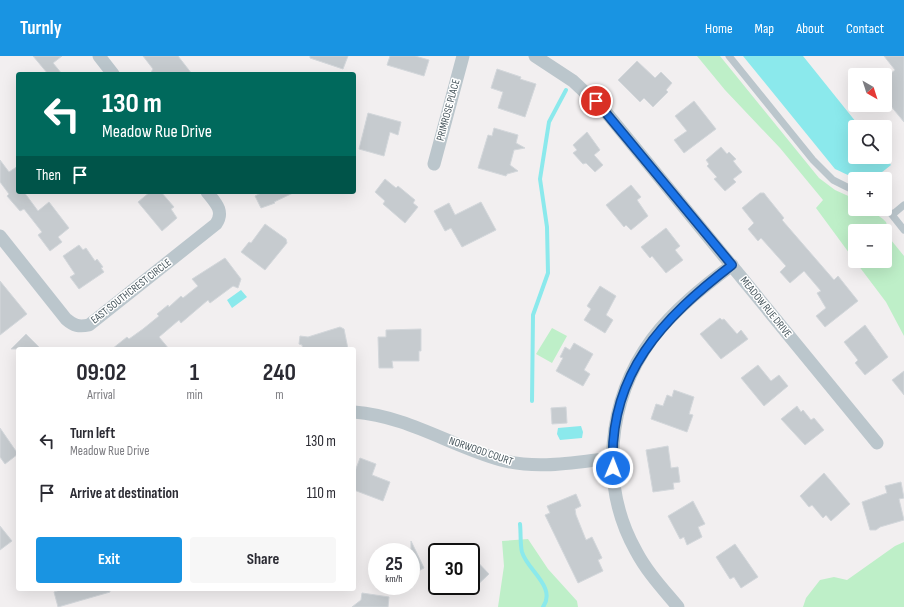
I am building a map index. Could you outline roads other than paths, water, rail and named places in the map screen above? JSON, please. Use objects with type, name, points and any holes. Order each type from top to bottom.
[{"type":"street","points":[[99,56],[111,72]]},
{"type":"street","name":"PRIMROSE PLACE","points":[[434,164],[463,56]]},
{"type":"street","name":"MEADOW RUE DRIVE","points":[[535,56],[573,81],[605,111],[877,443]]},
{"type":"street","name":"EAST SOUTHCREST CIRCLE","points":[[0,236],[66,319],[79,326],[89,324],[204,234],[219,219],[219,208],[208,194]]},
{"type":"street","points":[[678,607],[649,572],[636,551],[625,528],[617,502],[613,479],[612,458],[616,422],[628,378],[652,338],[673,315],[701,289],[732,265]]},
{"type":"street","name":"NORWOOD COURT","points":[[356,412],[392,418],[493,457],[521,464],[541,466],[612,458]]},
{"type":"lane","points":[[729,56],[813,160],[832,180],[848,188]]},
{"type":"lane","points":[[904,206],[892,215],[904,230]]},
{"type":"water","points":[[743,56],[803,56],[854,120],[848,120],[848,164],[891,165],[881,172],[848,172],[848,175],[835,169]]},
{"type":"water","points":[[241,290],[247,297],[232,308],[227,300]]},
{"type":"water","points":[[581,426],[583,432],[582,438],[560,440],[557,434],[558,428]]},
{"type":"waterway","points":[[532,401],[533,315],[548,273],[547,227],[540,179],[549,122],[566,90]]},
{"type":"waterway","points":[[520,524],[522,552],[525,559],[540,579],[546,592],[546,600],[543,607]]}]
